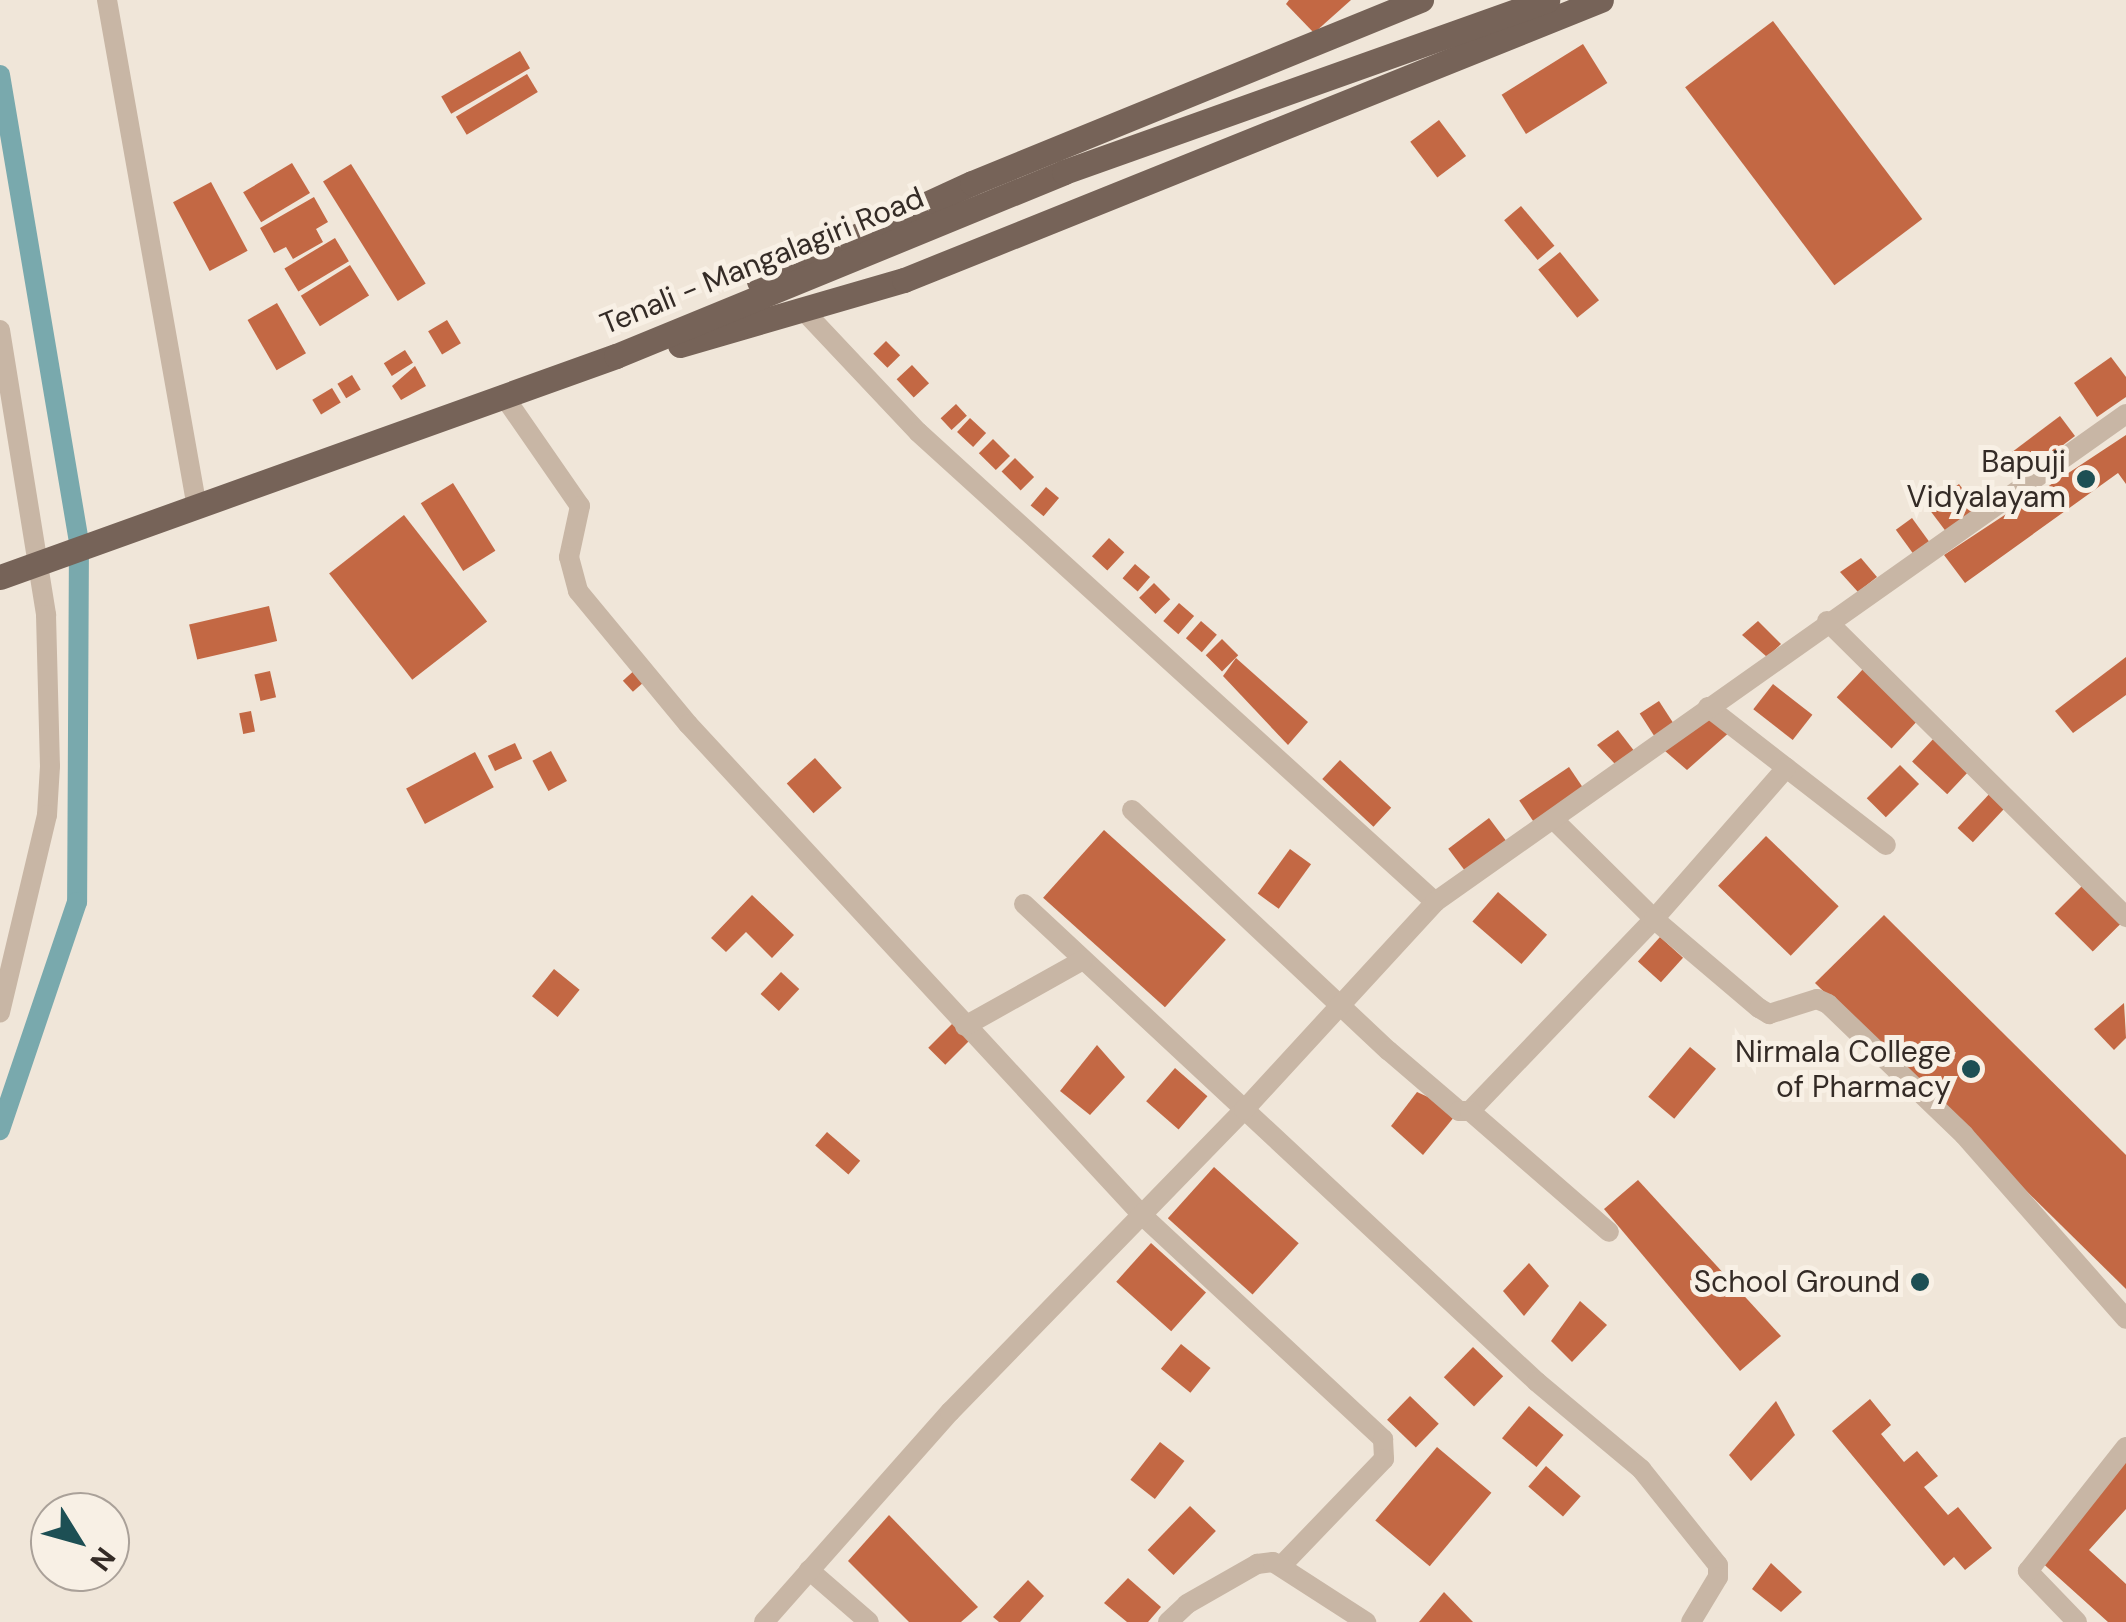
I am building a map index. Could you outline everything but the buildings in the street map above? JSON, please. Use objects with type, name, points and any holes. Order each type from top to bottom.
[{"type":"main road","points":[[567,373],[972,184],[1420,0]]},
{"type":"main road","name":"Tenali - Mangalagiri Road","points":[[0,577],[616,356],[1064,172],[1547,0]]},
{"type":"main road","points":[[567,373],[904,280],[1601,0]]},
{"type":"street","points":[[107,0],[197,508]]},
{"type":"street","points":[[803,310],[918,432],[1435,902]]},
{"type":"street","points":[[0,330],[41,562],[50,787],[0,1012]]},
{"type":"street","points":[[503,395],[580,506],[569,556],[578,591],[762,812],[1143,1216],[1388,1448],[1283,1564]]},
{"type":"street","points":[[764,1622],[950,1412],[1244,1110],[1337,1002],[1435,902],[1826,621],[2126,414]]},
{"type":"street","points":[[1826,621],[2126,918]]},
{"type":"street","points":[[1708,707],[1886,845]]},
{"type":"street","points":[[1132,810],[1459,1112],[1470,1111],[1654,919],[1786,768]]},
{"type":"street","points":[[1554,820],[1654,919],[1769,1014],[1818,999],[1828,1004],[1964,1135],[2126,1320]]},
{"type":"street","points":[[1024,904],[1537,1382],[1641,1469],[1718,1566],[1718,1577],[1692,1622]]},
{"type":"street","points":[[965,1026],[1083,960]]},
{"type":"street","points":[[1470,1111],[1609,1232]]},
{"type":"street","points":[[2077,1622],[2028,1571],[2126,1447]]},
{"type":"street","points":[[1168,1622],[1257,1564],[1283,1564],[1366,1622]]},
{"type":"street","points":[[809,1570],[869,1622]]},
{"type":"waterway","points":[[0,75],[79,540],[77,902],[0,1130]]},
{"type":"place","name":"Bapuji Vidyalayam","points":[[2086,479]]},
{"type":"place","name":"Nirmala College of Pharmacy","points":[[1971,1069]]},
{"type":"place","name":"School Ground","points":[[1920,1282]]}]
